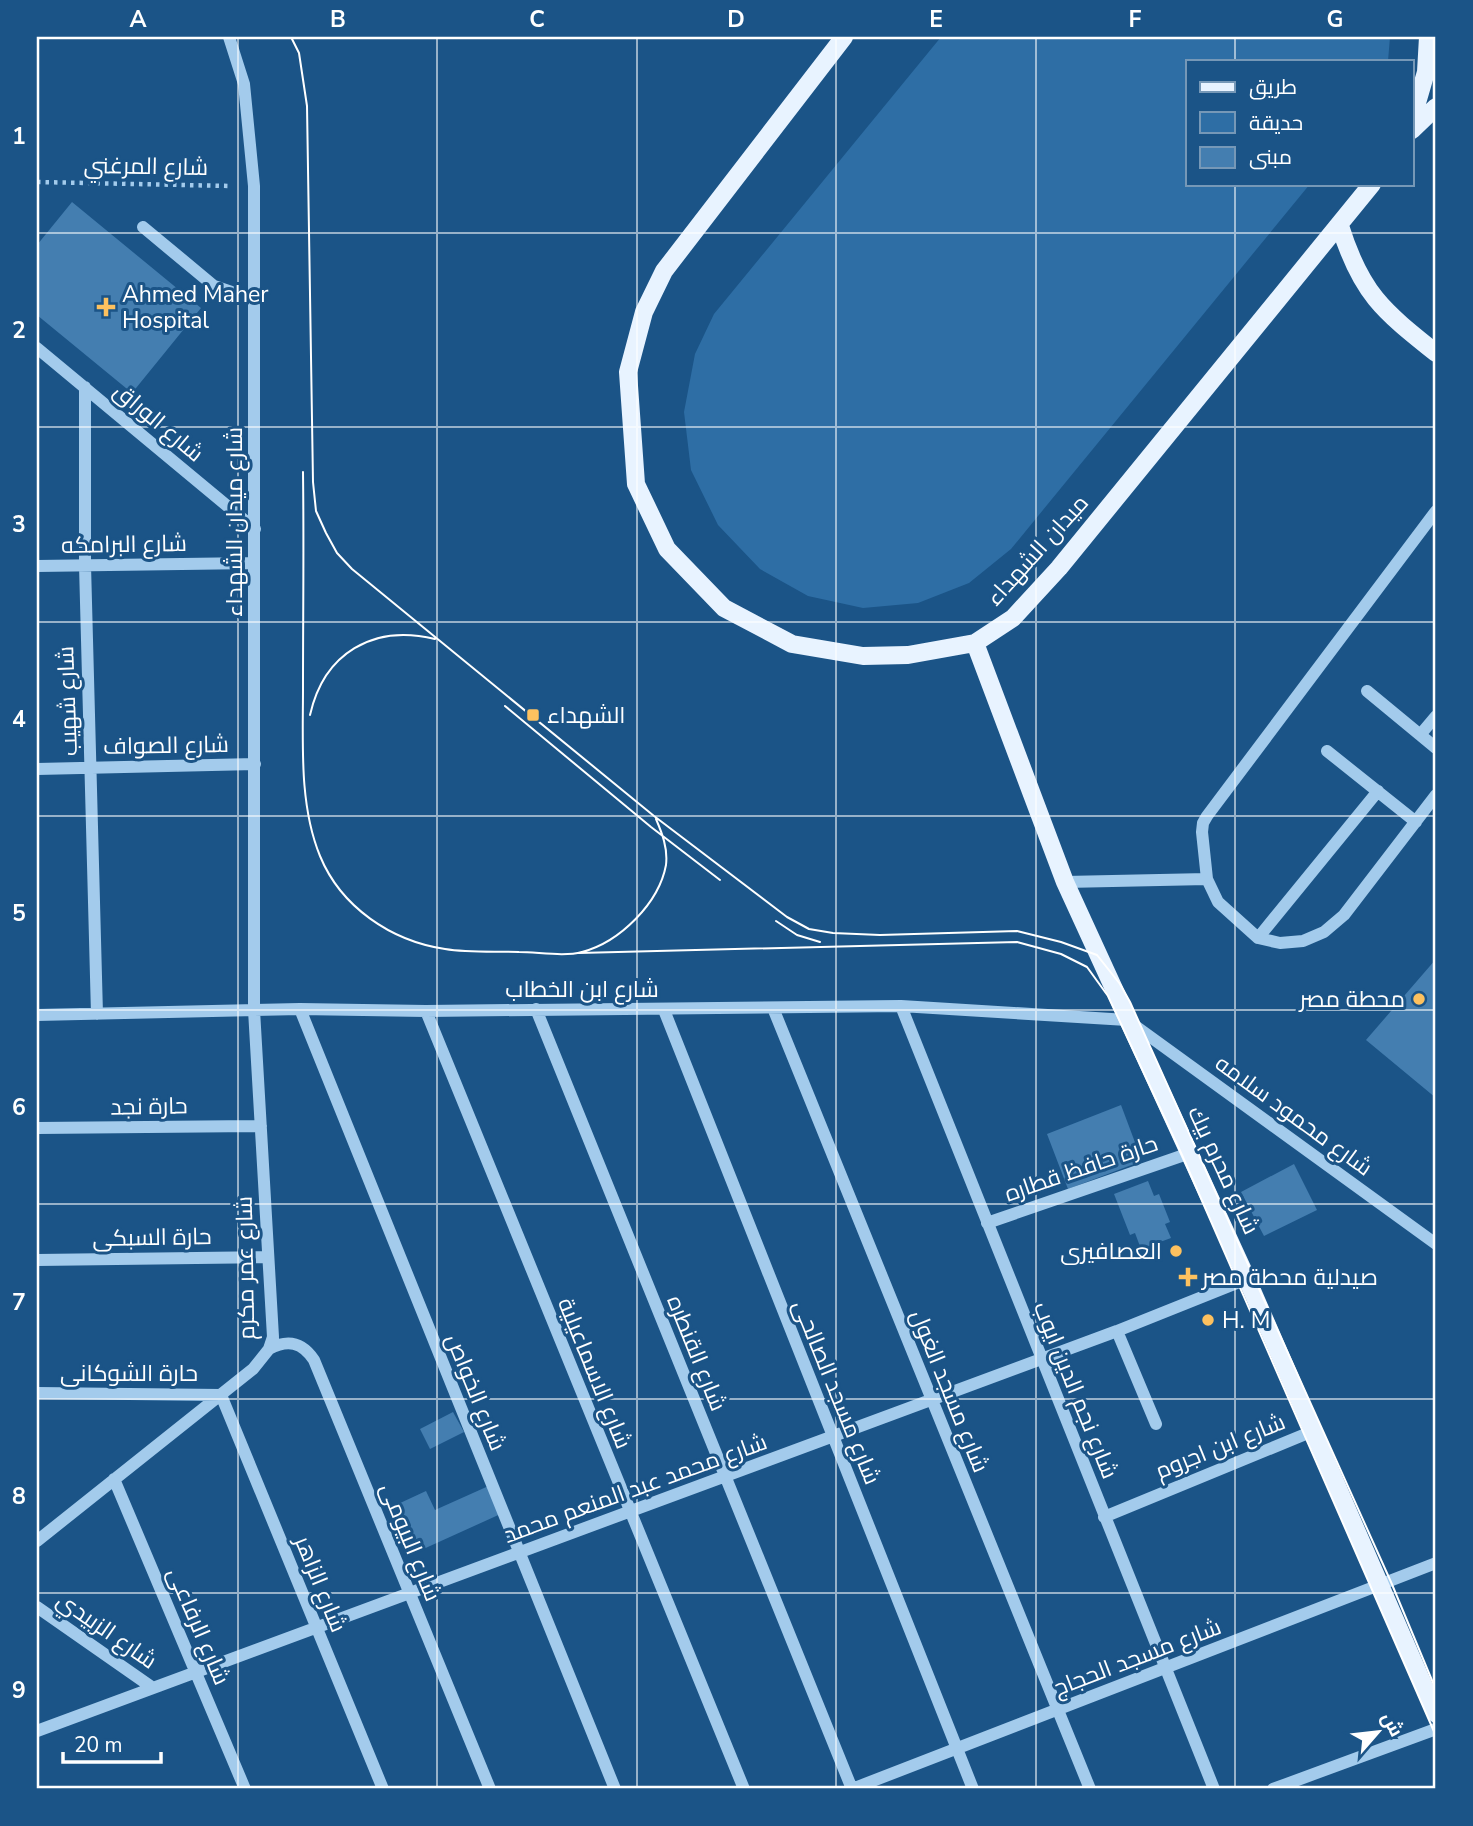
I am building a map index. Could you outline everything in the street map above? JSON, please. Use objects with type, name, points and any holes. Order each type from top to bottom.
[{"type":"main road","name":"ميدان الشهداء","points":[[844,37],[664,271],[644,312],[628,372],[636,484],[667,549],[724,608],[792,644],[863,656],[908,655],[975,643],[1013,618],[1059,568],[1370,186]]},
{"type":"main road","points":[[1414,113],[1426,72],[1428,37]]},
{"type":"main road","points":[[1414,128],[1436,107]]},
{"type":"main road","points":[[1340,226],[1349,254],[1374,300],[1436,353]]},
{"type":"main road","name":"شارع محرم بيك","points":[[975,643],[1065,882],[1247,1279],[1436,1714]]},
{"type":"street","name":"شارع ميدان الشهداء","points":[[229,37],[244,84],[254,186],[254,1010]]},
{"type":"street","points":[[143,228],[214,286],[255,300]]},
{"type":"street","name":"شارع الوراق","points":[[37,348],[254,529]]},
{"type":"street","name":"شارع شهيب","points":[[85,387],[85,565],[97,1014]]},
{"type":"street","points":[[1436,511],[1207,816],[1202,832],[1207,879],[1218,902],[1258,938],[1280,943],[1303,941],[1324,932],[1343,915],[1436,796]]},
{"type":"street","name":"شارع البرامكه","points":[[37,566],[254,563]]},
{"type":"street","points":[[1367,691],[1436,748]]},
{"type":"street","points":[[1420,735],[1436,716]]},
{"type":"street","points":[[1328,751],[1416,822]]},
{"type":"street","name":"شارع الصواف","points":[[37,769],[255,764]]},
{"type":"street","points":[[1258,938],[1378,791]]},
{"type":"street","points":[[1065,882],[1207,879]]},
{"type":"street","name":"شارع ابن الخطاب","points":[[37,1015],[300,1009],[664,1010],[901,1006],[1127,1020]]},
{"type":"street","name":"شارع نجم الدين ايوب","points":[[901,1006],[1214,1789]]},
{"type":"street","name":"شارع مسجد الغول","points":[[773,1008],[1090,1789]]},
{"type":"street","name":"شارع الخواص","points":[[300,1009],[615,1789]]},
{"type":"street","name":"شارع القنطره","points":[[536,1009],[852,1789]]},
{"type":"street","name":"شارع عمر مكرم","points":[[37,1541],[221,1395],[262,1360],[269,1349],[273,1336],[254,1010]]},
{"type":"street","name":"شارع مسجد الصالحى","points":[[664,1010],[973,1789]]},
{"type":"street","name":"شارع الاسماعيلية","points":[[426,1011],[744,1789]]},
{"type":"street","name":"شارع محمود سلامه","points":[[1127,1020],[1436,1244]]},
{"type":"street","name":"حارة نجد","points":[[37,1128],[261,1126]]},
{"type":"street","name":"حارة حافظ قطاره","points":[[987,1223],[1190,1153]]},
{"type":"street","name":"حارة السبكى","points":[[37,1260],[268,1256]]},
{"type":"street","name":"شارع محمد عبد المنعم محمد","points":[[37,1731],[1041,1360],[1247,1279]]},
{"type":"street","points":[[1117,1331],[1156,1424]]},
{"type":"street","name":"شارع البيومى","points":[[269,1349],[297,1343],[306,1348],[314,1360],[490,1789]]},
{"type":"street","name":"حارة الشوكانى","points":[[37,1394],[221,1395]]},
{"type":"street","name":"شارع الزاهر","points":[[221,1395],[383,1789]]},
{"type":"street","name":"شارع ابن اجروم","points":[[1104,1517],[1313,1431]]},
{"type":"street","name":"شارع الرفاعى","points":[[114,1479],[245,1789]]},
{"type":"street","name":"شارع مسجد الحجاج","points":[[852,1789],[1436,1563]]},
{"type":"street","name":"شارع الزبيدي","points":[[37,1606],[153,1688]]},
{"type":"street","points":[[1273,1789],[1436,1729]]},
{"type":"path","name":"شارع المرغني","points":[[37,182],[254,186]]},
{"type":"green space","points":[[941,37],[1390,37],[1388,60],[1186,60],[1186,186],[1308,186],[1011,549],[969,583],[918,603],[863,608],[808,596],[760,569],[718,525],[691,470],[684,412],[695,354],[714,314]]},
{"type":"building","points":[[72,202],[201,308],[132,393],[37,315],[37,245]]},
{"type":"building","name":"محطة مصر","points":[[1436,959],[1436,1098],[1366,1040]]},
{"type":"building","points":[[1121,1105],[1142,1161],[1068,1189],[1047,1134]]},
{"type":"building","points":[[1294,1164],[1317,1210],[1264,1236],[1241,1192]]},
{"type":"building","points":[[1148,1181],[1154,1196],[1159,1194],[1170,1222],[1165,1224],[1171,1238],[1141,1249],[1135,1233],[1130,1235],[1114,1194]]},
{"type":"building","points":[[453,1412],[464,1432],[430,1449],[420,1429]]},
{"type":"building","points":[[493,1484],[505,1512],[419,1551],[398,1504],[426,1491],[435,1510]]},
{"type":"tram line","points":[[291,37],[299,53],[307,106],[313,482],[316,511],[337,553],[352,569],[654,816],[787,917],[809,929],[880,935],[1017,931],[1061,942],[1097,955],[1120,984],[1130,1002],[1391,1582],[1436,1690]]},
{"type":"tram line","points":[[303,472],[305,795],[308,816],[320,856],[329,874],[355,906],[387,930],[425,945],[473,951],[559,954],[582,952],[610,940],[623,930],[636,919],[655,893],[666,865],[664,841],[656,819]]},
{"type":"tram line","points":[[310,715],[317,693],[327,675],[339,660],[354,648],[391,636],[412,635],[435,639]]},
{"type":"tram line","points":[[505,706],[651,827],[720,880]]},
{"type":"tram line","points":[[776,921],[797,935],[820,942]]},
{"type":"tram line","points":[[579,953],[1017,942],[1061,954],[1087,967],[1108,996],[1182,1155],[1436,1736]]},
{"type":"place","name":"Ahmed Maher Hospital","points":[[106,307]]},
{"type":"place","name":"الشهداء","points":[[533,715]]},
{"type":"place","name":"محطة مصر","points":[[1419,999]]},
{"type":"place","name":"العصافيرى","points":[[1176,1251]]},
{"type":"place","name":"صيدلية محطة مصر","points":[[1188,1277]]},
{"type":"place","name":"H. M","points":[[1208,1320]]}]
